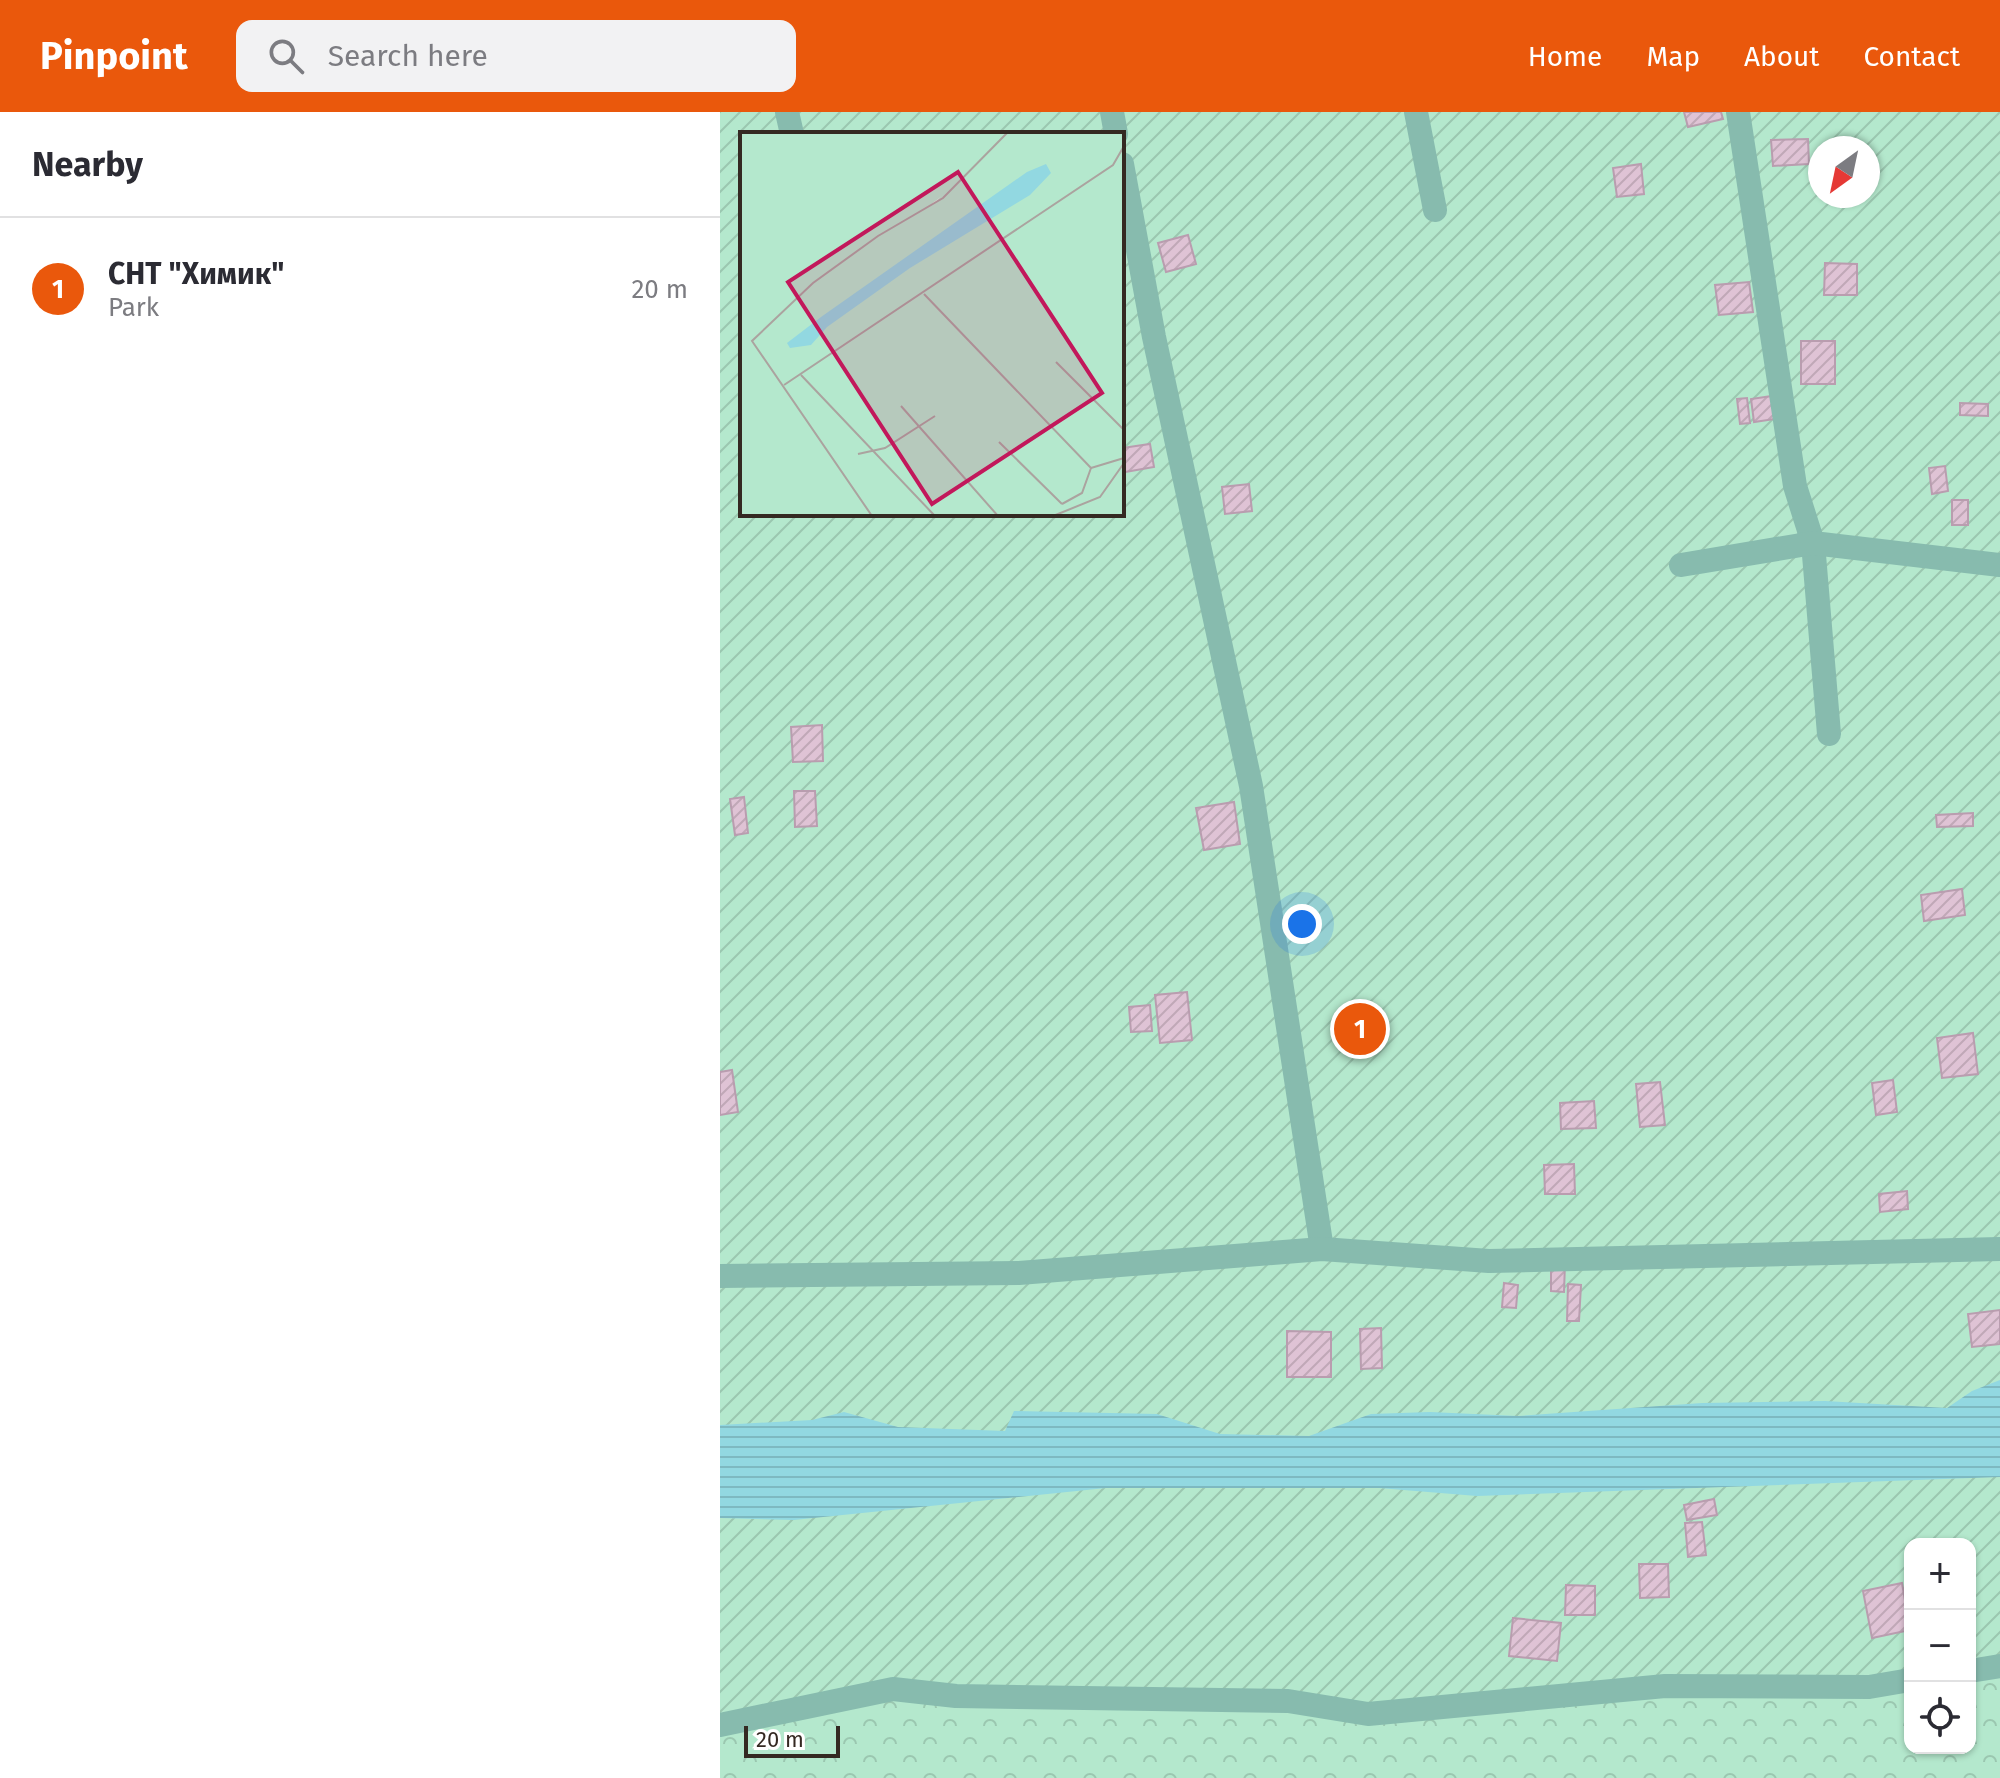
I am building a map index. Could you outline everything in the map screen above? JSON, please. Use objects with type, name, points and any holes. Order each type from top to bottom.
[{"type":"street","points":[[787,112],[792,132]]},
{"type":"street","points":[[1112,112],[1116,132]]},
{"type":"street","points":[[1416,112],[1435,210]]},
{"type":"street","points":[[1738,112],[1795,486],[1813,543],[1829,734]]},
{"type":"street","points":[[1124,175],[1157,353],[1251,786],[1322,1249]]},
{"type":"street","points":[[1681,565],[1813,543],[2000,565]]},
{"type":"street","points":[[720,1276],[1019,1273],[1322,1249],[1489,1261],[2000,1249]]},
{"type":"street","points":[[1976,1670],[2000,1666]]},
{"type":"street","points":[[720,1725],[893,1689],[956,1696],[1288,1701],[1368,1714],[1665,1686],[1869,1687],[1904,1681]]},
{"type":"green space","points":[[720,112],[2000,112],[2000,1666],[1976,1670],[1976,1538],[1904,1538],[1904,1680],[1368,1714],[893,1689],[720,1725]]},
{"type":"green space","points":[[2000,1666],[2000,1778],[720,1778],[720,1725],[893,1689],[1904,1680],[1904,1754],[1976,1754],[1976,1670]]},
{"type":"water","points":[[2000,1380],[2000,1477],[1477,1496],[1379,1488],[1106,1488],[794,1520],[720,1518],[720,1425],[812,1420],[844,1412],[898,1427],[1005,1431],[1014,1411],[1157,1414],[1220,1434],[1309,1436],[1371,1414],[1430,1412],[1518,1416],[1702,1403],[1825,1401],[1947,1408],[1972,1391]]},
{"type":"building","points":[[1684,112],[1721,112],[1723,119],[1688,127]]},
{"type":"building","points":[[1808,139],[1808,164],[1773,166],[1771,140]]},
{"type":"building","points":[[1641,164],[1644,194],[1617,197],[1613,168]]},
{"type":"building","points":[[1188,235],[1196,264],[1166,272],[1158,243]]},
{"type":"building","points":[[1825,263],[1857,264],[1857,295],[1824,295]]},
{"type":"building","points":[[1749,282],[1753,312],[1719,315],[1715,285]]},
{"type":"building","points":[[1801,341],[1835,341],[1835,384],[1801,384]]},
{"type":"building","points":[[1772,396],[1775,419],[1754,422],[1751,399]]},
{"type":"building","points":[[1747,398],[1750,423],[1740,424],[1737,399]]},
{"type":"building","points":[[1960,403],[1988,404],[1988,416],[1960,415]]},
{"type":"building","points":[[1150,444],[1154,467],[1125,472],[1124,448]]},
{"type":"building","points":[[1945,466],[1948,491],[1932,494],[1929,468]]},
{"type":"building","points":[[1249,484],[1252,511],[1225,514],[1222,487]]},
{"type":"building","points":[[1952,500],[1968,500],[1968,525],[1952,525]]},
{"type":"building","points":[[822,725],[823,761],[793,762],[791,727]]},
{"type":"building","points":[[794,791],[815,791],[817,826],[795,827]]},
{"type":"building","points":[[744,797],[748,833],[735,835],[730,799]]},
{"type":"building","points":[[1234,802],[1240,844],[1204,850],[1196,808]]},
{"type":"building","points":[[1973,813],[1973,826],[1937,827],[1936,815]]},
{"type":"building","points":[[1962,889],[1965,915],[1924,921],[1921,895]]},
{"type":"building","points":[[1187,992],[1192,1040],[1160,1043],[1155,995]]},
{"type":"building","points":[[1150,1005],[1152,1031],[1131,1032],[1129,1007]]},
{"type":"building","points":[[1973,1033],[1978,1074],[1942,1078],[1937,1038]]},
{"type":"building","points":[[732,1070],[738,1112],[720,1115],[720,1072]]},
{"type":"building","points":[[1893,1080],[1897,1112],[1876,1115],[1872,1083]]},
{"type":"building","points":[[1660,1082],[1665,1125],[1640,1127],[1636,1084]]},
{"type":"building","points":[[1594,1101],[1596,1128],[1561,1129],[1560,1103]]},
{"type":"building","points":[[1574,1164],[1575,1194],[1545,1194],[1544,1165]]},
{"type":"building","points":[[1907,1191],[1908,1209],[1880,1212],[1879,1194]]},
{"type":"building","points":[[1551,1262],[1565,1263],[1564,1292],[1551,1291]]},
{"type":"building","points":[[1504,1283],[1518,1285],[1516,1308],[1502,1307]]},
{"type":"building","points":[[1568,1284],[1581,1285],[1579,1321],[1567,1321]]},
{"type":"building","points":[[2000,1310],[2000,1344],[1972,1347],[1968,1314]]},
{"type":"building","points":[[1381,1328],[1382,1368],[1361,1369],[1360,1329]]},
{"type":"building","points":[[1287,1331],[1331,1332],[1331,1377],[1287,1377]]},
{"type":"building","points":[[1714,1499],[1717,1515],[1687,1520],[1684,1505]]},
{"type":"building","points":[[1702,1522],[1706,1555],[1688,1557],[1685,1523]]},
{"type":"building","points":[[1639,1564],[1668,1564],[1669,1597],[1640,1598]]},
{"type":"building","points":[[1902,1583],[1904,1631],[1872,1638],[1863,1591]]},
{"type":"building","points":[[1566,1585],[1595,1586],[1595,1615],[1565,1615]]},
{"type":"building","points":[[1513,1618],[1561,1623],[1557,1661],[1509,1656]]},
{"type":"place","name":"СНТ \"Химик\"","points":[[1360,1029]]}]
